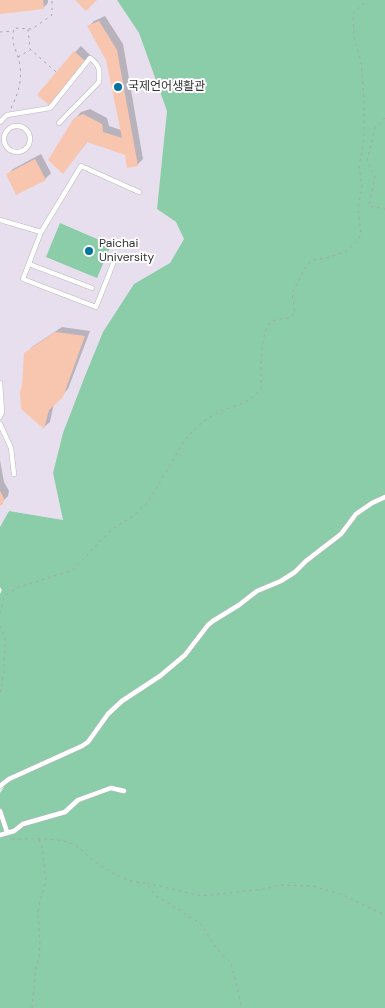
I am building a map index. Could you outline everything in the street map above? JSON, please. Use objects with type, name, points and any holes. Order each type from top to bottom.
[{"type":"lane","points":[[0,122],[7,115],[50,108],[90,58],[97,63],[100,72],[99,82],[59,123]]},
{"type":"lane","points":[[14,127],[23,128],[29,133],[29,145],[23,151],[14,152],[7,147],[3,134],[14,127]]},
{"type":"lane","points":[[113,264],[96,307],[23,279],[41,232],[81,166],[139,192]]},
{"type":"lane","points":[[0,220],[41,232]]},
{"type":"lane","points":[[29,264],[92,288]]},
{"type":"lane","points":[[0,383],[2,412],[0,417]]},
{"type":"lane","points":[[0,424],[11,448],[14,474]]},
{"type":"lane","points":[[0,786],[9,779],[88,742],[108,714],[122,701],[160,676],[184,655],[213,621],[257,591],[281,581],[295,572],[341,534],[356,514],[385,497]]},
{"type":"lane","points":[[0,834],[14,831],[23,824],[65,812],[78,800],[111,788],[124,791]]},
{"type":"lane","points":[[0,811],[7,832]]},
{"type":"path","points":[[7,115],[19,91],[20,66],[12,38],[14,28],[32,29],[52,14],[52,0]]},
{"type":"path","points":[[0,613],[4,598],[8,593],[19,587],[73,570],[110,531],[133,516],[148,502],[192,431],[214,415],[258,394],[261,387],[263,339],[270,322],[290,318],[295,312],[292,293],[307,265],[313,260],[345,252],[358,240],[360,234],[358,209],[362,187],[359,166],[364,139],[364,100],[361,61],[354,37],[353,14],[367,0]]},
{"type":"path","points":[[28,28],[30,49],[56,72]]},
{"type":"path","points":[[0,32],[14,31]]},
{"type":"path","points":[[17,57],[30,49]]},
{"type":"path","points":[[385,118],[375,128],[367,161],[375,177],[369,206],[385,209]]},
{"type":"path","points":[[0,626],[5,638],[4,670],[0,695]]},
{"type":"path","points":[[0,834],[8,839],[39,838],[73,844],[123,878],[136,883],[146,883],[201,896],[265,889],[279,885],[313,886],[343,895],[385,916]]},
{"type":"path","points":[[32,1008],[40,946],[38,913],[46,882],[42,847],[39,838]]},
{"type":"path","points":[[146,883],[154,896],[200,923],[217,949],[231,963],[242,1008]]},
{"type":"shaded area","name":"Paichai University","points":[[0,0],[117,0],[139,33],[167,111],[157,209],[176,222],[184,239],[170,263],[134,284],[53,473],[63,520],[9,511],[0,527]]},
{"type":"green space","points":[[117,0],[385,0],[385,1008],[0,1008],[0,793],[4,787],[0,786],[0,594],[2,590],[0,587],[0,527],[9,511],[63,520],[53,473],[63,433],[103,332],[134,284],[170,263],[184,239],[176,222],[157,209],[167,111],[139,33]]},
{"type":"green space","points":[[60,223],[111,245],[97,278],[46,257]]},
{"type":"building","points":[[0,0],[43,0],[44,9],[0,14]]},
{"type":"building","points":[[75,0],[97,0],[86,11]]},
{"type":"building","name":"국제언어생활관","points":[[99,21],[117,50],[138,166],[127,168],[125,155],[87,142],[63,174],[48,160],[74,118],[83,114],[102,124],[103,132],[122,138],[106,60],[87,26]]},
{"type":"building","points":[[74,51],[86,62],[49,105],[37,95]]},
{"type":"building","points":[[35,159],[46,180],[16,195],[6,174]]},
{"type":"building","points":[[55,332],[85,336],[63,397],[49,410],[44,429],[21,409],[20,391],[24,353]]},
{"type":"building","points":[[0,491],[4,498],[3,504],[0,506]]},
{"type":"place","name":"국제언어생활관","points":[[118,87]]},
{"type":"place","name":"Paichai University","points":[[89,251]]}]
